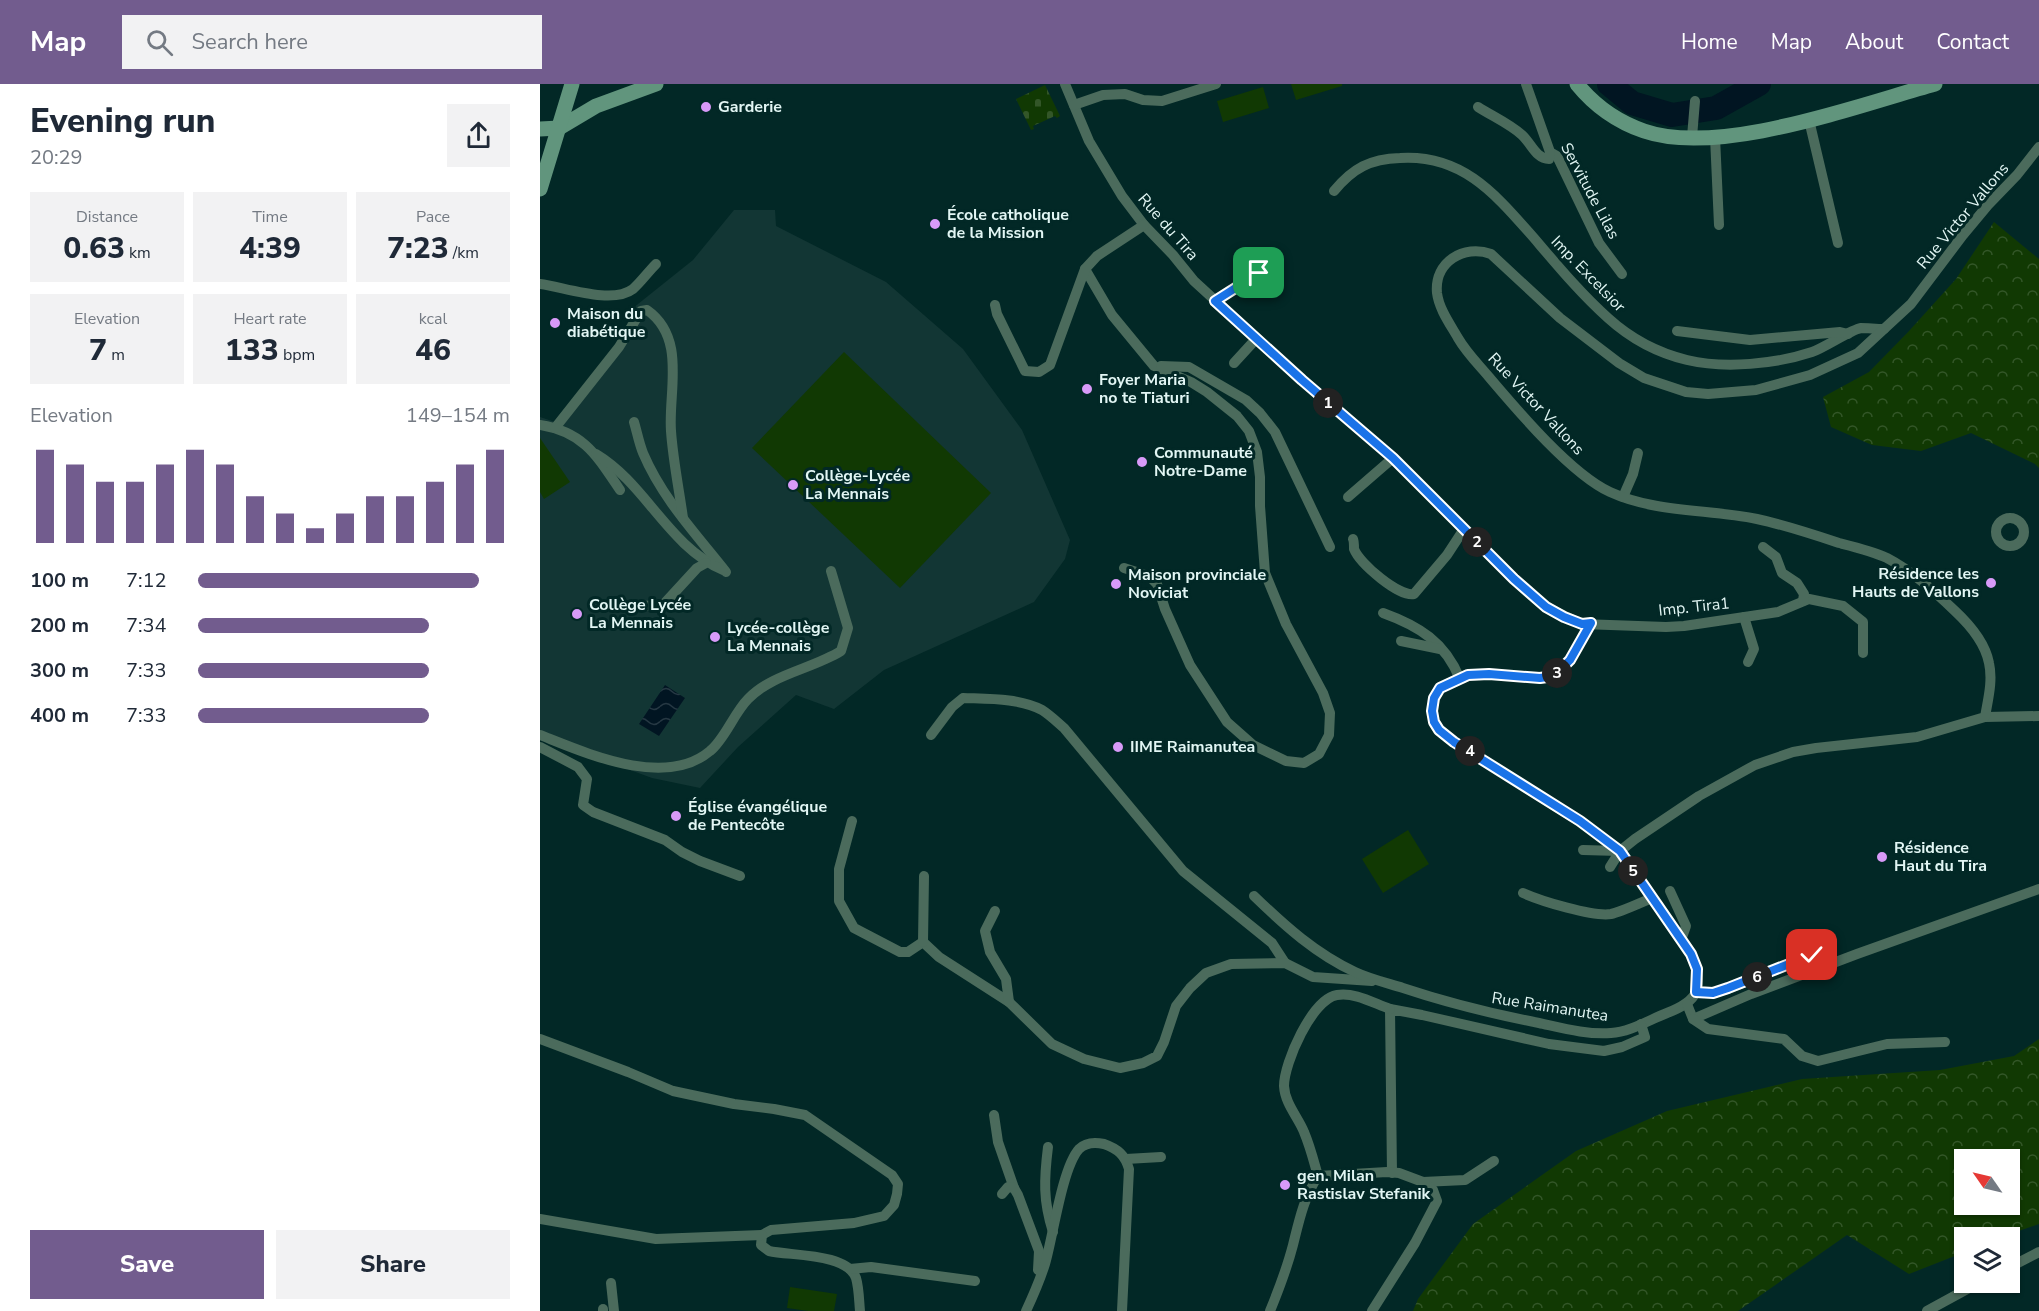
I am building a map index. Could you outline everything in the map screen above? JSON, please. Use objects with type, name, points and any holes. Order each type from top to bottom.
[{"type":"main road","points":[[540,189],[572,84]]},
{"type":"main road","points":[[540,129],[559,128],[596,106],[656,84]]},
{"type":"main road","points":[[1577,84],[1599,106],[1629,125],[1666,136],[1692,137],[1715,137],[1752,132],[1809,120],[1935,84]]},
{"type":"street","name":"Rue du Tira","points":[[1065,84],[1100,160],[1122,196],[1144,225],[1194,281],[1256,339],[1393,458],[1514,579],[1546,607],[1582,624],[1591,623]]},
{"type":"street","points":[[1074,105],[1103,95],[1125,94],[1143,100],[1162,101],[1216,84]]},
{"type":"street","name":"Servitude Lilas","points":[[1526,84],[1550,152],[1557,156],[1599,243],[1622,274]]},
{"type":"street","points":[[1692,137],[1695,101]]},
{"type":"street","points":[[1478,107],[1521,134],[1537,155],[1549,159],[1550,152]]},
{"type":"street","points":[[1809,120],[1838,243]]},
{"type":"street","points":[[1715,137],[1719,225]]},
{"type":"street","name":"Rue Victor Vallons","points":[[1985,717],[1990,682],[1989,662],[1984,648],[1971,626],[1927,585],[1887,558],[1810,533],[1755,519],[1668,507],[1623,497],[1606,490],[1569,463],[1508,400],[1462,345],[1441,307],[1437,294],[1437,281],[1442,270],[1459,253],[1481,250],[1491,254],[1560,318],[1619,363],[1644,378],[1686,392],[1708,394],[1730,394],[1784,384],[1858,353],[1884,330],[1911,304],[1963,235],[2039,147]]},
{"type":"street","name":"Imp. Excelsior","points":[[1335,191],[1347,175],[1367,164],[1384,159],[1419,158],[1461,169],[1492,191],[1608,318],[1630,335],[1653,348],[1688,360],[1706,364],[1765,363],[1811,352],[1859,328],[1884,330]]},
{"type":"street","points":[[995,304],[997,314],[1025,371],[1040,372],[1050,365],[1085,269],[1097,256],[1144,225]]},
{"type":"street","points":[[1215,301],[1259,273],[1263,267],[1261,255]]},
{"type":"street","points":[[540,284],[607,296],[621,294],[632,290],[656,264]]},
{"type":"street","points":[[1085,269],[1112,315],[1155,366],[1207,392],[1237,416],[1249,431],[1257,452],[1260,477],[1264,573],[1286,624],[1323,693],[1330,713],[1329,735],[1319,754],[1304,763],[1286,761],[1253,744],[1227,722],[1190,665],[1165,609],[1157,584],[1149,576],[1124,568]]},
{"type":"street","points":[[555,428],[619,347],[640,311],[647,310],[656,316],[667,335],[673,360],[671,430],[683,518]]},
{"type":"street","points":[[1677,331],[1750,340],[1804,334],[1848,334]]},
{"type":"street","points":[[1234,363],[1256,339]]},
{"type":"street","points":[[1155,366],[1189,367],[1246,400],[1260,413],[1275,432],[1330,547]]},
{"type":"street","points":[[596,454],[614,465],[678,538],[706,563],[726,572],[660,486],[643,452],[634,422]]},
{"type":"street","points":[[540,425],[555,428],[585,443],[596,454],[620,490]]},
{"type":"street","points":[[1623,497],[1633,474],[1638,453]]},
{"type":"street","points":[[1348,497],[1393,458]]},
{"type":"street","points":[[1353,539],[1354,548],[1366,567],[1402,592],[1411,595],[1434,572],[1464,529]]},
{"type":"street","points":[[1763,547],[1776,557],[1782,573],[1797,583],[1804,594],[1800,602]]},
{"type":"street","points":[[640,606],[663,605],[697,568],[706,563]]},
{"type":"street","points":[[540,735],[616,763],[659,768],[690,763],[711,751],[748,699],[781,676],[824,662],[841,651],[848,628],[831,571]]},
{"type":"street","points":[[1800,602],[1809,599],[1843,606],[1863,622],[1863,652]]},
{"type":"street","name":"Imp. Tira1","points":[[1591,623],[1666,627],[1778,612],[1800,602]]},
{"type":"street","points":[[1383,613],[1427,634],[1452,662],[1460,679]]},
{"type":"street","points":[[1744,617],[1754,649],[1748,662]]},
{"type":"street","points":[[1591,623],[1570,660],[1554,676],[1540,678],[1489,674],[1468,675],[1440,688],[1434,698],[1432,711],[1434,722],[1439,730],[1454,742],[1580,821],[1620,851],[1691,954],[1697,969],[1696,992],[1713,993],[1812,955]]},
{"type":"street","points":[[1401,640],[1440,649]]},
{"type":"street","points":[[931,735],[952,707],[963,698],[1026,704],[1042,710],[1064,728],[1183,871],[1272,943],[1285,963]]},
{"type":"street","points":[[1610,867],[1620,851],[1700,796],[1755,765],[1793,752],[1917,737],[1985,717],[2039,716]]},
{"type":"street","points":[[540,747],[578,767],[586,779],[583,805],[593,812],[665,840],[700,861],[740,876]]},
{"type":"street","points":[[852,821],[839,869],[839,901],[854,928],[900,952],[908,952],[923,942]]},
{"type":"street","points":[[1583,850],[1620,851]]},
{"type":"street","points":[[924,876],[923,942],[939,957],[1010,1002],[1052,1044],[1084,1059],[1120,1068],[1143,1063],[1157,1056],[1176,1006],[1190,988],[1206,974],[1231,964],[1285,963],[1313,977],[1370,982],[1377,980]]},
{"type":"street","points":[[1694,1019],[1751,994],[1857,954],[2039,889]]},
{"type":"street","points":[[1670,891],[1686,926],[1682,940]]},
{"type":"street","points":[[1523,893],[1542,901],[1611,914],[1652,898]]},
{"type":"street","name":"Rue Raimanutea","points":[[1254,896],[1285,927],[1337,963],[1377,980],[1464,1008],[1570,1029],[1612,1033],[1641,1024],[1687,1004],[1696,992]]},
{"type":"street","points":[[995,911],[985,931],[990,952],[1006,979],[1010,1002]]},
{"type":"street","points":[[1318,1176],[1304,1132],[1289,1106],[1284,1086],[1300,1035],[1314,1013],[1324,1002],[1335,995],[1355,995],[1390,1009],[1422,1014],[1549,1044],[1604,1051],[1622,1047],[1645,1037],[1641,1024]]},
{"type":"street","points":[[1687,1004],[1694,1019],[1708,1029],[1784,1039],[1802,1056],[1818,1061],[1887,1044],[1946,1042]]},
{"type":"street","points":[[1390,1009],[1392,1173]]},
{"type":"street","points":[[540,1039],[673,1091],[734,1104],[805,1115],[892,1174],[898,1184],[894,1205],[885,1216],[854,1223],[771,1230],[762,1234],[656,1239],[540,1219]]},
{"type":"street","points":[[994,1115],[998,1142],[1039,1251],[1036,1286]]},
{"type":"street","points":[[1026,1311],[1044,1264],[1073,1159],[1082,1147],[1089,1143],[1099,1143],[1119,1151],[1126,1159],[1129,1169],[1122,1311]]},
{"type":"street","points":[[1048,1147],[1044,1202],[1053,1232]]},
{"type":"street","points":[[1126,1159],[1161,1157]]},
{"type":"street","points":[[1423,1182],[1465,1180],[1494,1161]]},
{"type":"street","points":[[1318,1176],[1399,1173],[1423,1182],[1433,1190],[1437,1201],[1415,1243],[1372,1311]]},
{"type":"street","points":[[1270,1311],[1283,1279],[1302,1208],[1318,1176]]},
{"type":"street","points":[[1002,1194],[1008,1187],[1014,1188]]},
{"type":"street","points":[[762,1234],[761,1245],[769,1251],[835,1261],[850,1269],[856,1278],[860,1311]]},
{"type":"street","points":[[2020,1262],[2039,1252]]},
{"type":"street","points":[[850,1269],[871,1267],[975,1281]]},
{"type":"street","points":[[606,1310],[611,1283]]},
{"type":"street","points":[[1927,1311],[1960,1293]]},
{"type":"shaded area","name":"Collège-Lycée La Mennais","points":[[734,210],[775,210],[776,226],[886,282],[963,349],[1022,430],[1070,540],[1065,559],[1034,602],[884,670],[834,709],[796,695],[738,747],[700,788],[652,778],[540,737],[540,417],[555,422],[618,348],[633,308],[693,260]]},
{"type":"green space","points":[[1291,84],[1342,84],[1342,86],[1296,100]]},
{"type":"green space","points":[[1045,85],[1060,116],[1033,126],[1034,129],[1031,130],[1016,99]]},
{"type":"green space","points":[[1263,87],[1269,108],[1223,122],[1217,101]]},
{"type":"green space","points":[[1994,222],[2039,259],[2039,468],[1971,433],[1921,451],[1872,445],[1831,427],[1823,397],[1869,372],[1956,279]]},
{"type":"green space","points":[[844,352],[991,493],[900,588],[752,448]]},
{"type":"green space","points":[[540,438],[570,482],[544,499],[540,492]]},
{"type":"green space","points":[[1408,830],[1429,864],[1383,893],[1362,859]]},
{"type":"green space","points":[[2039,1039],[2039,1224],[2020,1230],[2020,1227],[1954,1227],[1954,1256],[1909,1274],[1847,1235],[1738,1311],[1413,1311],[1418,1299],[1473,1224],[1576,1151],[1667,1111],[1802,1079],[1940,1070],[2014,1056]]},
{"type":"green space","points":[[790,1287],[837,1294],[834,1311],[787,1308]]},
{"type":"water","points":[[665,685],[685,698],[659,736],[639,724]]},
{"type":"waterway","points":[[1609,84],[1632,103],[1672,115],[1716,108],[1759,84]]},
{"type":"place","name":"Garderie","points":[[706,107]]},
{"type":"place","name":"École catholique de la Mission","points":[[935,224]]},
{"type":"place","name":"Maison du diabétique","points":[[555,323]]},
{"type":"place","name":"Foyer Maria no te Tiaturi","points":[[1087,389]]},
{"type":"place","name":"Communauté Notre-Dame","points":[[1142,462]]},
{"type":"place","name":"Collège-Lycée La Mennais","points":[[793,485]]},
{"type":"place","name":"Résidence les Hauts de Vallons","points":[[1991,583]]},
{"type":"place","name":"Maison provinciale Noviciat","points":[[1116,584]]},
{"type":"place","name":"Collège Lycée La Mennais","points":[[577,614]]},
{"type":"place","name":"Lycée-collège La Mennais","points":[[715,637]]},
{"type":"place","name":"IIME Raimanutea","points":[[1118,747]]},
{"type":"place","name":"Église évangélique de Pentecôte","points":[[676,816]]},
{"type":"place","name":"Résidence Haut du Tira","points":[[1882,857]]},
{"type":"place","name":"gen. Milan Rastislav Stefanik","points":[[1285,1185]]},
{"type":"route","points":[[1259,273],[1215,301],[1393,458],[1514,579],[1546,607],[1582,624],[1591,623],[1570,660],[1554,676],[1540,678],[1489,674],[1468,675],[1440,688],[1434,698],[1432,711],[1434,722],[1439,730],[1454,742],[1580,821],[1620,851],[1691,954],[1697,969],[1696,992],[1713,993],[1812,955]]}]
